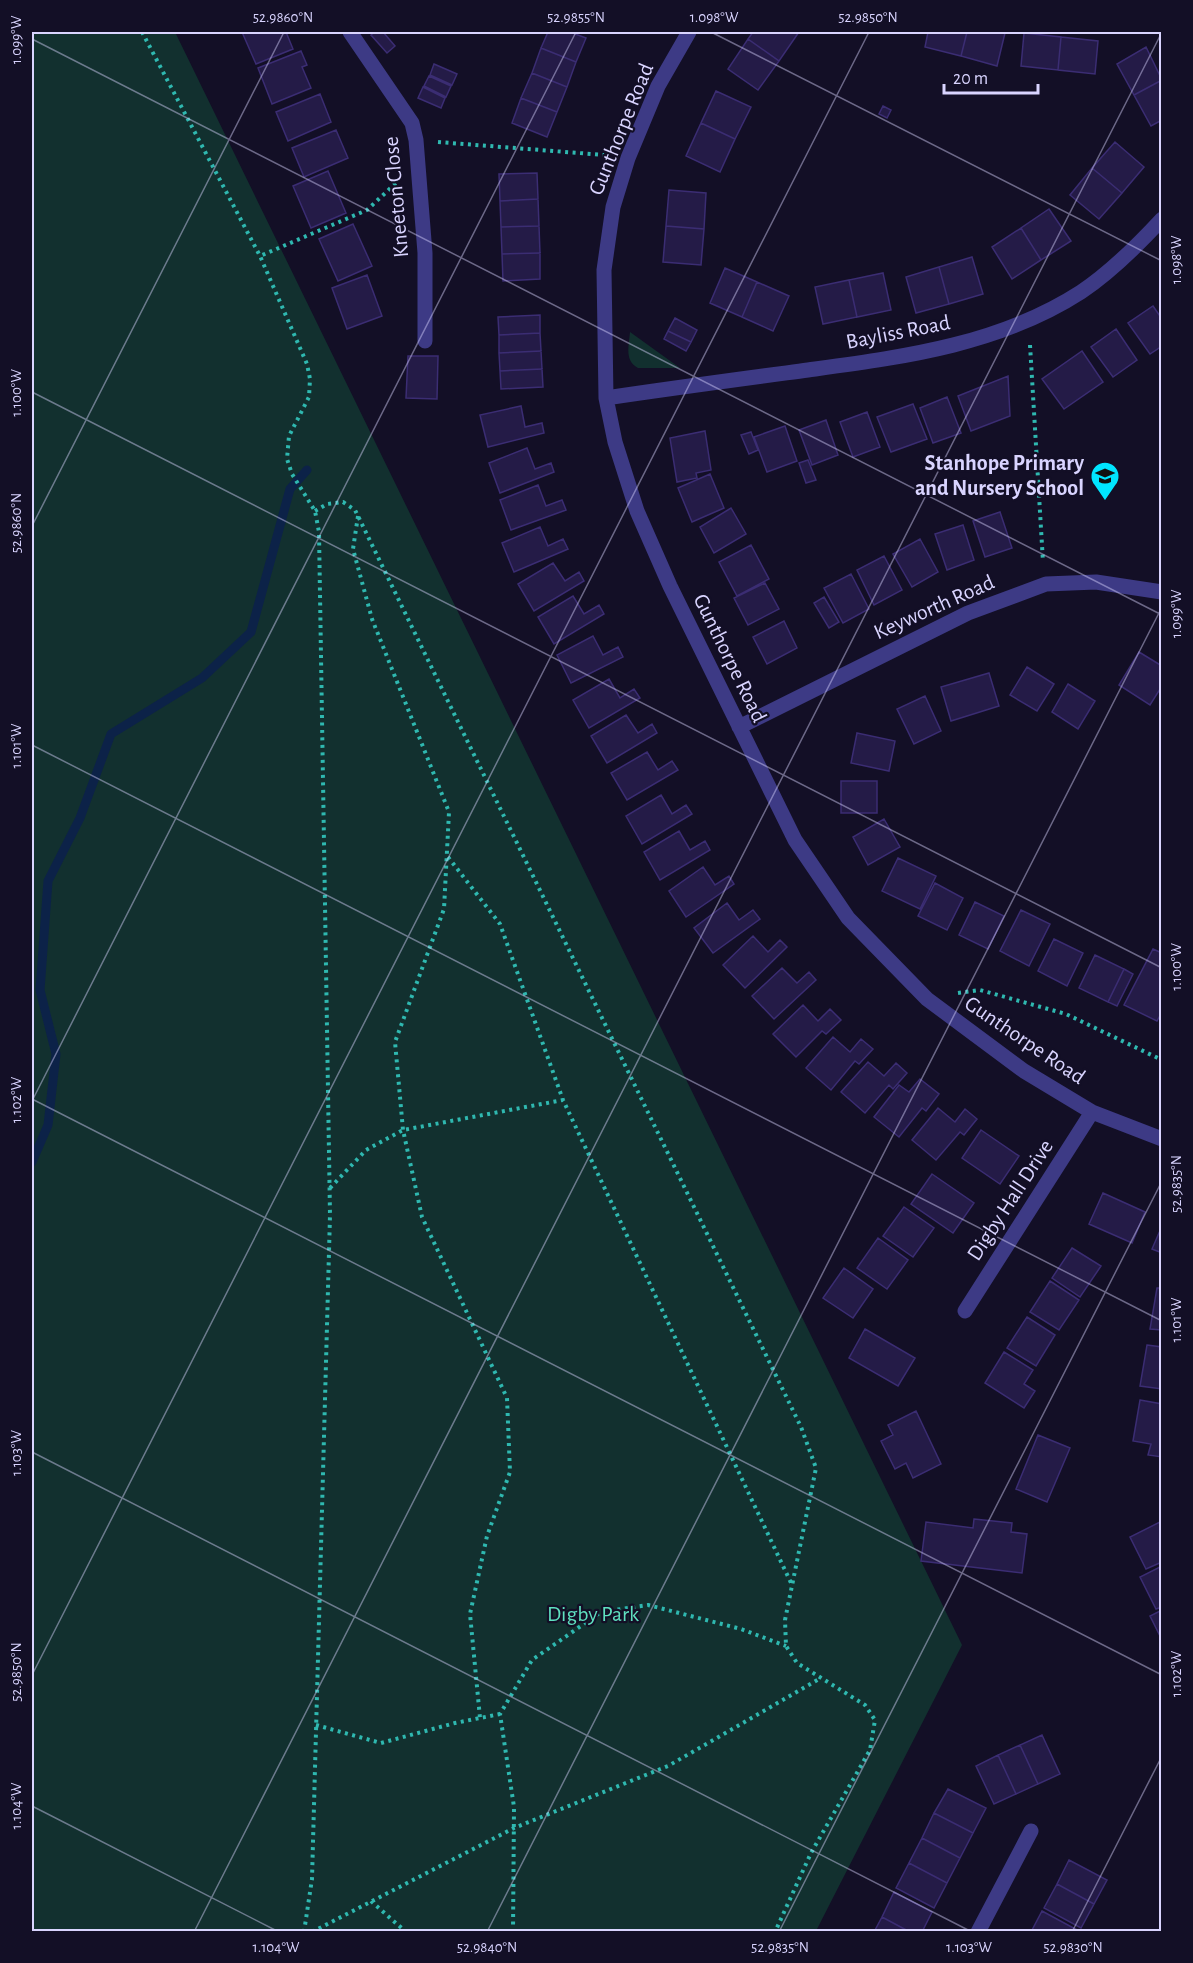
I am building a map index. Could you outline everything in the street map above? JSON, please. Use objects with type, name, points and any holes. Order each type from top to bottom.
[{"type":"street","name":"Kneeton Close","points":[[350,32],[412,123],[416,140],[425,253],[425,341]]},
{"type":"street","name":"Gunthorpe Road","points":[[689,32],[658,86],[628,158],[613,207],[604,270],[606,398],[615,442],[638,512],[670,586],[795,840],[848,918],[927,999],[1024,1071],[1092,1112],[1161,1139]]},
{"type":"street","name":"Bayliss Road","points":[[606,398],[920,355],[981,337],[1029,320],[1080,292],[1110,270],[1161,219]]},
{"type":"street","name":"Keyworth Road","points":[[739,727],[968,613],[1046,584],[1096,582],[1138,586],[1161,592]]},
{"type":"street","name":"Digby Hall Drive","points":[[965,1311],[1092,1112]]},
{"type":"street","points":[[978,1932],[1031,1831]]},
{"type":"path","points":[[142,32],[260,256],[307,364],[310,379],[309,397],[289,436],[287,459],[292,474],[315,511],[319,532],[329,1189],[312,1879],[304,1932]]},
{"type":"path","points":[[416,140],[628,158]]},
{"type":"path","points":[[260,256],[367,210],[386,190],[418,166]]},
{"type":"path","points":[[1029,320],[1046,584]]},
{"type":"path","points":[[315,511],[327,504],[343,502],[355,510],[801,1427],[816,1468],[785,1620],[786,1646],[797,1663],[865,1704],[875,1720],[870,1750],[811,1853],[776,1932]]},
{"type":"path","points":[[358,516],[353,549],[372,620],[449,812],[444,909],[395,1042],[404,1130],[422,1217],[507,1398],[510,1472],[487,1536],[470,1614],[480,1718]]},
{"type":"path","points":[[447,856],[500,924],[563,1100],[792,1586]]},
{"type":"path","points":[[927,999],[980,990],[1066,1014],[1161,1060]]},
{"type":"path","points":[[329,1189],[366,1150],[404,1130],[563,1100]]},
{"type":"path","points":[[513,1932],[514,1807],[500,1714],[532,1660],[601,1612],[648,1605],[741,1629],[786,1646]]},
{"type":"path","points":[[312,1932],[514,1828],[668,1766],[821,1678]]},
{"type":"path","points":[[316,1725],[381,1743],[500,1714]]},
{"type":"path","points":[[371,1900],[406,1932]]},
{"type":"green space","name":"Digby Park","points":[[32,32],[175,32],[962,1645],[816,1931],[32,1931]]},
{"type":"green space","points":[[630,332],[680,368],[638,368],[629,357]]},
{"type":"building","points":[[242,32],[286,32],[293,49],[256,64]]},
{"type":"building","points":[[375,32],[383,32],[395,46],[387,53],[371,35]]},
{"type":"building","points":[[548,32],[570,32],[586,38],[576,62],[541,48]]},
{"type":"building","points":[[753,32],[799,32],[779,61],[748,39]]},
{"type":"building","points":[[928,32],[967,32],[961,56],[925,47]]},
{"type":"building","points":[[967,32],[1005,33],[997,66],[961,56]]},
{"type":"building","points":[[1024,33],[1061,37],[1058,70],[1021,66]]},
{"type":"building","points":[[1061,37],[1098,41],[1095,74],[1058,70]]},
{"type":"building","points":[[748,39],[779,61],[758,90],[728,69]]},
{"type":"building","points":[[1146,47],[1162,80],[1134,95],[1117,64]]},
{"type":"building","points":[[541,48],[576,62],[567,87],[532,73]]},
{"type":"building","points":[[301,51],[307,65],[302,67],[311,88],[272,104],[258,68]]},
{"type":"building","points":[[434,64],[457,74],[452,85],[430,75]]},
{"type":"building","points":[[532,73],[567,87],[557,112],[521,98]]},
{"type":"building","points":[[429,76],[451,86],[446,97],[424,86]]},
{"type":"building","points":[[1162,80],[1162,120],[1151,126],[1134,95]]},
{"type":"building","points":[[423,87],[445,98],[441,108],[418,98]]},
{"type":"building","points":[[716,91],[751,107],[735,139],[701,123]]},
{"type":"building","points":[[320,94],[331,122],[288,141],[276,112]]},
{"type":"building","points":[[521,98],[557,112],[547,137],[512,123]]},
{"type":"building","points":[[883,106],[891,110],[887,118],[879,114]]},
{"type":"building","points":[[701,123],[735,139],[720,172],[686,156]]},
{"type":"building","points":[[336,130],[348,158],[304,177],[292,148]]},
{"type":"building","points":[[1115,142],[1144,167],[1122,193],[1092,168]]},
{"type":"building","points":[[1092,168],[1122,193],[1099,219],[1070,195]]},
{"type":"building","points":[[328,171],[346,213],[311,228],[293,186]]},
{"type":"building","points":[[537,173],[538,199],[500,201],[499,174]]},
{"type":"building","points":[[669,190],[706,193],[704,229],[666,226]]},
{"type":"building","points":[[538,199],[539,226],[501,227],[500,201]]},
{"type":"building","points":[[1049,209],[1071,241],[1041,260],[1021,228]]},
{"type":"building","points":[[353,224],[372,266],[338,281],[319,239]]},
{"type":"building","points":[[539,226],[540,253],[502,254],[501,227]]},
{"type":"building","points":[[666,226],[704,229],[701,265],[663,262]]},
{"type":"building","points":[[1021,228],[1041,260],[1012,279],[992,247]]},
{"type":"building","points":[[540,253],[540,279],[503,281],[502,254]]},
{"type":"building","points":[[972,257],[983,294],[949,304],[939,267]]},
{"type":"building","points":[[939,267],[949,304],[916,313],[906,277]]},
{"type":"building","points":[[725,268],[757,282],[742,317],[710,303]]},
{"type":"building","points":[[883,273],[891,310],[857,317],[849,280]]},
{"type":"building","points":[[367,275],[382,316],[347,329],[332,288]]},
{"type":"building","points":[[849,280],[857,317],[823,324],[815,287]]},
{"type":"building","points":[[757,282],[789,296],[773,331],[742,317]]},
{"type":"building","points":[[1153,306],[1162,319],[1162,346],[1150,354],[1128,323]]},
{"type":"building","points":[[540,315],[540,333],[499,335],[498,317]]},
{"type":"building","points":[[675,318],[697,330],[691,342],[668,331]]},
{"type":"building","points":[[1116,329],[1137,360],[1113,377],[1091,347]]},
{"type":"building","points":[[668,331],[691,342],[686,351],[664,339]]},
{"type":"building","points":[[540,333],[541,351],[499,353],[499,335]]},
{"type":"building","points":[[541,351],[542,369],[500,371],[499,353]]},
{"type":"building","points":[[1082,351],[1103,382],[1064,409],[1042,379]]},
{"type":"building","points":[[408,356],[438,356],[437,399],[406,398]]},
{"type":"building","points":[[542,369],[543,387],[501,389],[500,371]]},
{"type":"building","points":[[1008,376],[1010,416],[971,431],[958,396]]},
{"type":"building","points":[[947,397],[961,433],[933,443],[920,408]]},
{"type":"building","points":[[913,404],[927,439],[891,452],[877,417]]},
{"type":"building","points":[[521,406],[525,427],[542,423],[544,433],[488,447],[480,415]]},
{"type":"building","points":[[867,412],[880,447],[853,457],[840,422]]},
{"type":"building","points":[[826,420],[838,455],[812,465],[799,430]]},
{"type":"building","points":[[785,426],[797,461],[767,472],[754,437]]},
{"type":"building","points":[[705,431],[711,470],[696,473],[697,478],[677,482],[670,438]]},
{"type":"building","points":[[751,432],[758,450],[749,454],[741,435]]},
{"type":"building","points":[[527,448],[535,469],[551,463],[554,472],[500,493],[489,463]]},
{"type":"building","points":[[808,460],[816,480],[806,483],[799,463]]},
{"type":"building","points":[[710,474],[724,508],[692,522],[678,488]]},
{"type":"building","points":[[538,485],[546,506],[562,500],[566,510],[511,530],[500,500]]},
{"type":"building","points":[[731,508],[746,534],[714,553],[700,527]]},
{"type":"building","points":[[1000,512],[1012,548],[985,557],[973,521]]},
{"type":"building","points":[[963,525],[974,560],[947,570],[935,534]]},
{"type":"building","points":[[540,527],[548,546],[563,539],[568,549],[514,572],[502,543]]},
{"type":"building","points":[[920,539],[938,572],[912,587],[893,554]]},
{"type":"building","points":[[751,545],[769,579],[737,596],[719,562]]},
{"type":"building","points":[[884,556],[902,590],[874,605],[857,570]]},
{"type":"building","points":[[553,563],[565,581],[579,572],[584,581],[534,611],[518,584]]},
{"type":"building","points":[[851,574],[869,609],[843,623],[824,588]]},
{"type":"building","points":[[765,583],[779,609],[748,625],[734,598]]},
{"type":"building","points":[[573,596],[584,614],[599,605],[604,614],[554,644],[538,617]]},
{"type":"building","points":[[824,597],[839,622],[829,628],[814,603]]},
{"type":"building","points":[[784,621],[797,648],[767,664],[753,637]]},
{"type":"building","points":[[593,636],[603,655],[618,647],[623,657],[571,683],[557,655]]},
{"type":"building","points":[[1139,652],[1162,666],[1162,686],[1150,705],[1119,685]]},
{"type":"building","points":[[1027,667],[1054,684],[1037,711],[1010,695]]},
{"type":"building","points":[[989,673],[999,706],[951,721],[941,687]]},
{"type":"building","points":[[609,679],[620,698],[634,689],[640,698],[589,728],[573,700]]},
{"type":"building","points":[[1068,684],[1095,701],[1078,729],[1052,712]]},
{"type":"building","points":[[925,696],[941,731],[914,744],[897,709]]},
{"type":"building","points":[[626,715],[638,733],[652,724],[657,733],[607,763],[591,736]]},
{"type":"building","points":[[857,733],[895,741],[889,771],[851,763]]},
{"type":"building","points":[[647,752],[658,770],[672,761],[678,770],[627,800],[611,773]]},
{"type":"building","points":[[841,781],[877,781],[877,813],[841,813]]},
{"type":"building","points":[[661,795],[672,814],[686,805],[692,814],[642,844],[626,816]]},
{"type":"building","points":[[884,819],[900,847],[868,865],[853,837]]},
{"type":"building","points":[[679,831],[690,850],[705,841],[710,850],[660,880],[644,852]]},
{"type":"building","points":[[898,858],[936,876],[920,909],[882,891]]},
{"type":"building","points":[[703,867],[715,885],[729,876],[734,884],[686,917],[669,891]]},
{"type":"building","points":[[935,883],[963,898],[947,930],[918,916]]},
{"type":"building","points":[[975,902],[1004,916],[988,949],[959,935]]},
{"type":"building","points":[[727,903],[739,920],[753,910],[760,919],[713,953],[694,928]]},
{"type":"building","points":[[1021,910],[1050,924],[1029,966],[1000,951]]},
{"type":"building","points":[[753,936],[768,952],[780,940],[787,947],[745,988],[723,965]]},
{"type":"building","points":[[1054,939],[1083,953],[1067,986],[1038,971]]},
{"type":"building","points":[[1153,949],[1162,953],[1162,1012],[1157,1021],[1124,1005]]},
{"type":"building","points":[[1095,955],[1124,969],[1108,1002],[1079,988]]},
{"type":"building","points":[[782,968],[797,983],[809,972],[816,980],[774,1019],[752,996]]},
{"type":"building","points":[[1124,969],[1133,974],[1117,1006],[1108,1002]]},
{"type":"building","points":[[803,1005],[818,1021],[830,1009],[841,1020],[826,1034],[822,1031],[796,1057],[773,1034]]},
{"type":"building","points":[[833,1037],[850,1052],[861,1039],[873,1049],[859,1064],[855,1061],[831,1090],[806,1068]]},
{"type":"building","points":[[868,1062],[884,1076],[896,1063],[907,1073],[893,1089],[889,1085],[865,1113],[841,1092]]},
{"type":"building","points":[[920,1079],[939,1094],[926,1111],[922,1108],[899,1137],[874,1117],[899,1085],[909,1092]]},
{"type":"building","points":[[938,1108],[955,1122],[965,1109],[977,1119],[964,1135],[960,1132],[936,1160],[912,1140]]},
{"type":"building","points":[[981,1130],[1019,1156],[1000,1184],[962,1158]]},
{"type":"building","points":[[932,1174],[974,1203],[953,1233],[911,1204]]},
{"type":"building","points":[[1103,1193],[1145,1212],[1132,1243],[1089,1224]]},
{"type":"building","points":[[904,1207],[934,1228],[913,1257],[883,1236]]},
{"type":"building","points":[[1162,1226],[1162,1253],[1152,1249]]},
{"type":"building","points":[[878,1238],[908,1260],[887,1289],[857,1268]]},
{"type":"building","points":[[1072,1248],[1101,1266],[1080,1297],[1052,1278]]},
{"type":"building","points":[[844,1268],[873,1289],[853,1318],[823,1298]]},
{"type":"building","points":[[1050,1281],[1079,1300],[1059,1330],[1030,1312]]},
{"type":"building","points":[[1157,1288],[1162,1288],[1162,1330],[1150,1329]]},
{"type":"building","points":[[1027,1317],[1055,1335],[1036,1366],[1007,1348]]},
{"type":"building","points":[[865,1329],[915,1358],[898,1386],[849,1358]]},
{"type":"building","points":[[1147,1345],[1162,1347],[1162,1389],[1140,1386]]},
{"type":"building","points":[[1004,1352],[1033,1370],[1024,1384],[1035,1391],[1024,1408],[985,1383]]},
{"type":"building","points":[[1140,1400],[1162,1404],[1162,1457],[1148,1455],[1151,1444],[1133,1441]]},
{"type":"building","points":[[916,1411],[941,1464],[913,1478],[906,1463],[895,1469],[881,1441],[893,1435],[888,1425]]},
{"type":"building","points":[[1038,1435],[1070,1448],[1047,1502],[1016,1489]]},
{"type":"building","points":[[974,1519],[1012,1523],[1011,1532],[1027,1534],[1022,1573],[921,1561],[926,1522],[973,1528]]},
{"type":"building","points":[[1162,1521],[1162,1562],[1146,1569],[1130,1537]]},
{"type":"building","points":[[1162,1566],[1162,1607],[1156,1609],[1140,1577]]},
{"type":"building","points":[[1162,1610],[1162,1640],[1150,1616]]},
{"type":"building","points":[[1042,1735],[1060,1774],[1038,1784],[1020,1745]]},
{"type":"building","points":[[1020,1745],[1038,1784],[1016,1794],[998,1755]]},
{"type":"building","points":[[998,1755],[1016,1794],[994,1804],[976,1766]]},
{"type":"building","points":[[948,1789],[986,1808],[973,1833],[934,1813]]},
{"type":"building","points":[[934,1813],[973,1833],[960,1858],[922,1838]]},
{"type":"building","points":[[922,1838],[960,1858],[947,1883],[909,1863]]},
{"type":"building","points":[[1069,1860],[1107,1880],[1094,1904],[1057,1884]]},
{"type":"building","points":[[909,1863],[947,1883],[934,1908],[896,1888]]},
{"type":"building","points":[[1057,1884],[1094,1904],[1081,1928],[1044,1908]]},
{"type":"building","points":[[894,1892],[932,1912],[922,1932],[910,1932],[882,1917]]},
{"type":"building","points":[[1042,1911],[1079,1931],[1079,1932],[1031,1932]]},
{"type":"building","points":[[882,1917],[910,1932],[874,1932]]},
{"type":"waterway","points":[[32,1162],[48,1125],[56,1054],[40,990],[48,881],[80,818],[111,734],[202,678],[251,632],[290,489],[307,470]]},
{"type":"place","name":"Stanhope Primary and Nursery School","points":[[1105,502]]}]
